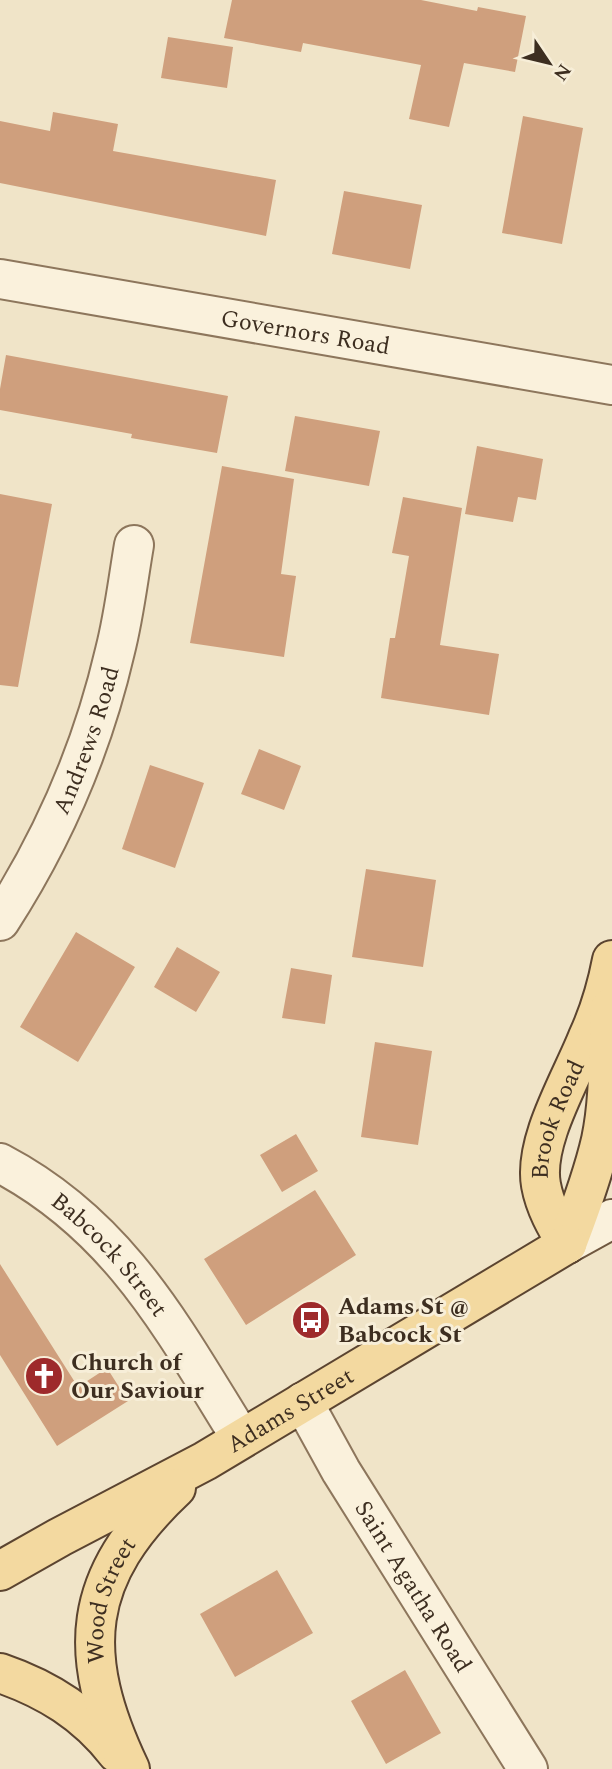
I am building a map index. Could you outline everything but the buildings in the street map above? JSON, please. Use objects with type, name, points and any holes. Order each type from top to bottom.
[{"type":"main road","points":[[612,962],[612,977]]},
{"type":"main road","name":"Brook Road","points":[[567,1244],[545,1201],[540,1182],[541,1163],[553,1118],[589,1037],[612,962]]},
{"type":"main road","name":"Brook Road","points":[[567,1244],[594,1167],[606,1109],[612,962]]},
{"type":"main road","name":"Adams Street","points":[[0,1571],[205,1461],[567,1244]]},
{"type":"main road","name":"Wood Street","points":[[129,1769],[119,1745],[96,1662],[97,1609],[114,1564],[128,1542],[163,1500],[205,1461]]},
{"type":"main road","points":[[0,1673],[46,1692],[72,1708],[96,1728],[129,1769]]},
{"type":"street","name":"Governors Road","points":[[0,279],[612,385]]},
{"type":"street","name":"Andrews Road","points":[[0,921],[47,837],[68,793],[90,734],[115,652],[134,545]]},
{"type":"street","name":"Babcock Street","points":[[0,1163],[55,1198],[99,1236],[122,1261],[165,1316],[241,1438]]},
{"type":"street","name":"Adams Street","points":[[567,1244],[612,1219]]},
{"type":"street","name":"Saint Agatha Road","points":[[303,1402],[341,1471],[528,1769]]},
{"type":"place","name":"Adams St @ Babcock St","points":[[311,1320]]},
{"type":"place","name":"Church of Our Saviour","points":[[44,1376]]}]
